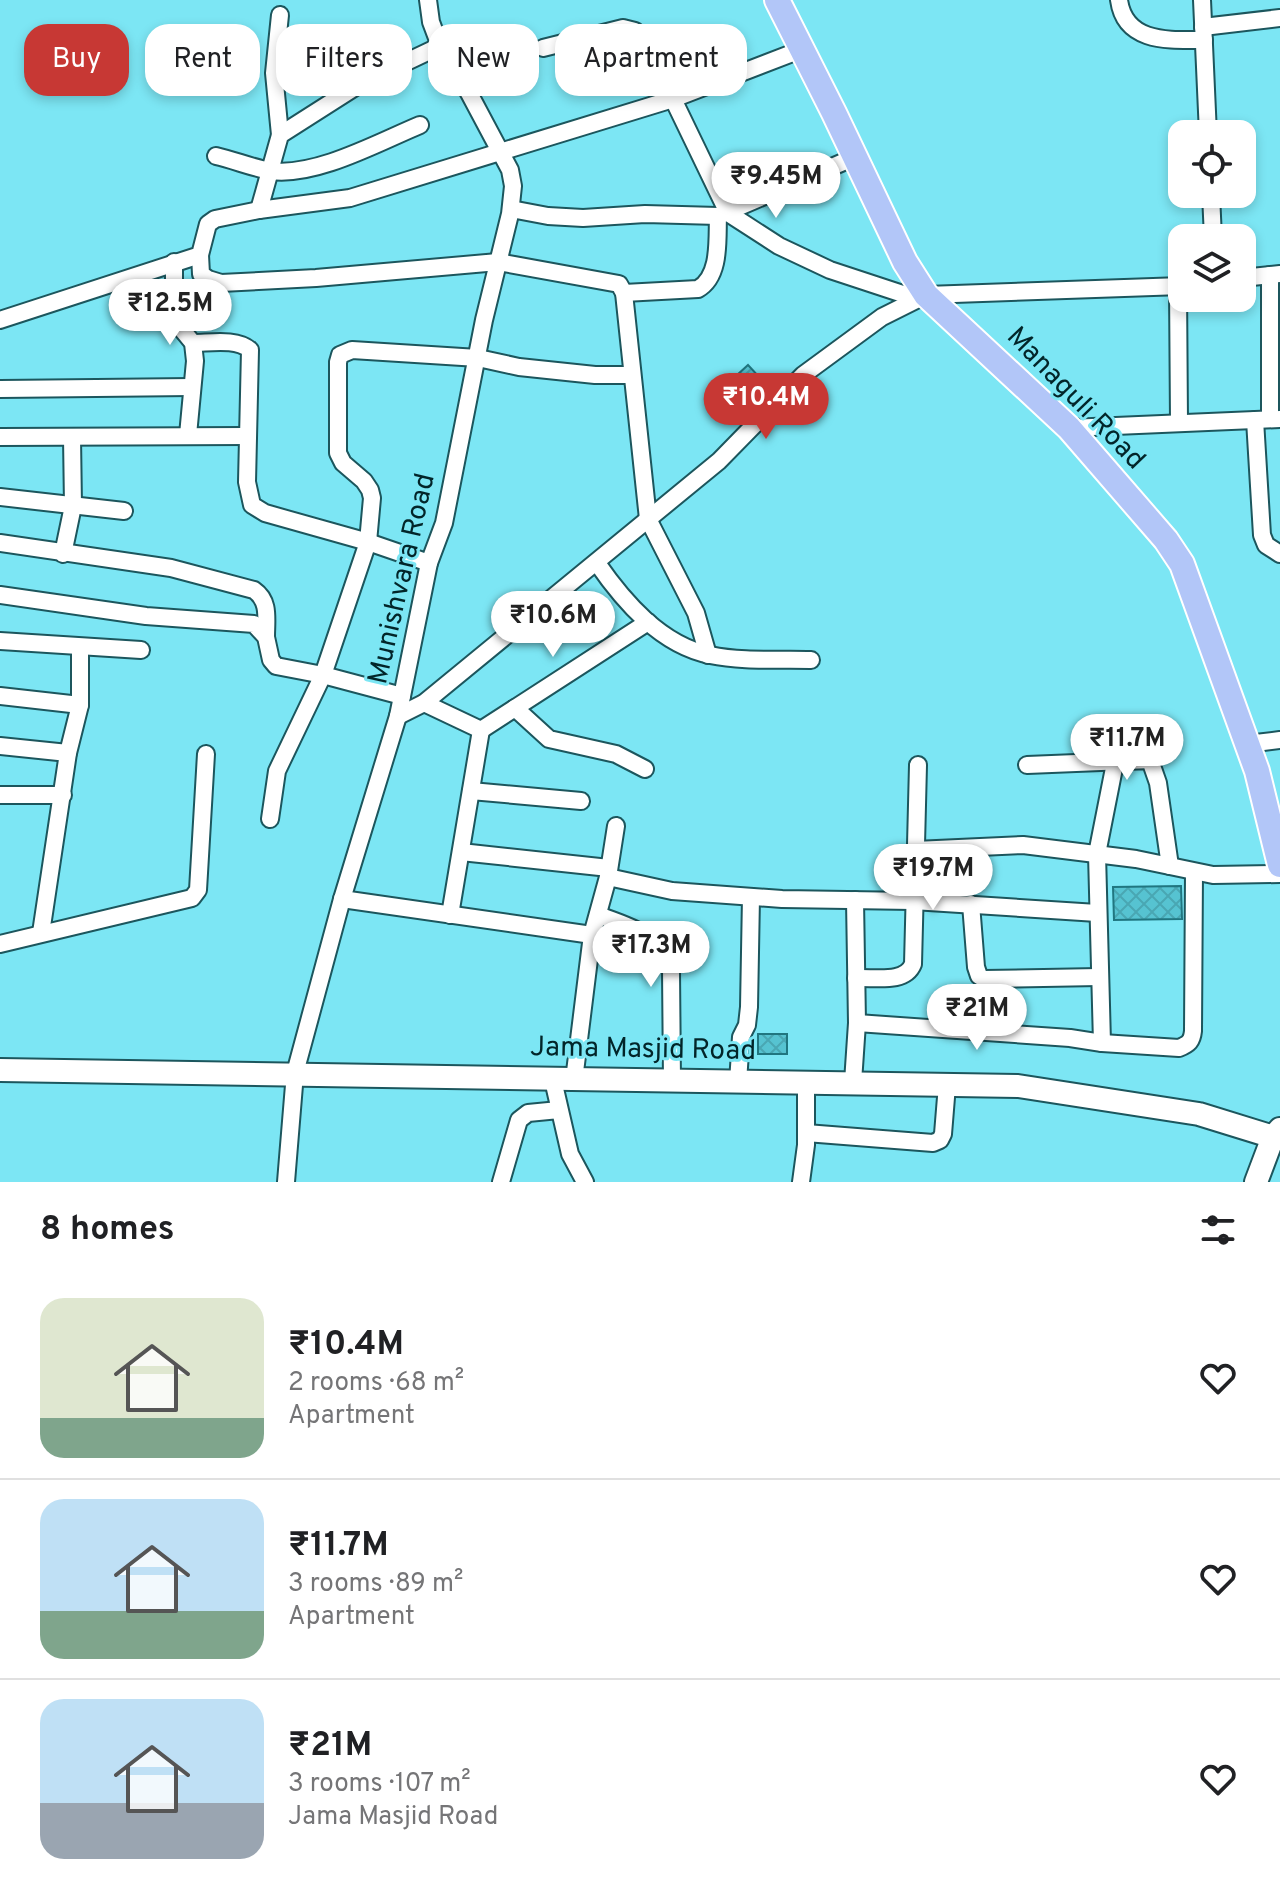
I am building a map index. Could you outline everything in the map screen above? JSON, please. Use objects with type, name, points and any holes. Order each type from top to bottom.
[{"type":"main road","name":"Managuli Road","points":[[777,0],[922,297],[1069,428],[1166,540],[1182,564],[1257,771],[1280,865]]},
{"type":"street","name":"Munishvara Road","points":[[428,0],[432,24]]},
{"type":"street","points":[[1119,0],[1128,22],[1138,33],[1153,39],[1203,34],[1280,18]]},
{"type":"street","points":[[1202,0],[1207,120]]},
{"type":"street","points":[[259,210],[280,135],[274,73],[280,15]]},
{"type":"street","points":[[543,48],[629,28],[641,41],[673,99],[723,215],[715,262],[706,284],[698,289],[624,293]]},
{"type":"street","points":[[708,655],[696,613],[648,519],[624,293],[619,284],[498,262],[221,283],[201,274],[200,255],[208,224],[215,219],[350,198],[673,99],[803,49]]},
{"type":"street","points":[[280,135],[360,84],[428,52]]},
{"type":"street","name":"Munishvara Road","points":[[286,1182],[295,1073],[342,899],[398,716],[429,563],[444,523],[484,320],[511,209],[513,186],[510,170],[469,96]]},
{"type":"street","points":[[216,156],[271,171],[294,171],[331,161],[420,125]]},
{"type":"street","points":[[511,209],[583,218],[645,214],[723,215],[855,157]]},
{"type":"street","points":[[723,215],[830,270],[922,297],[1168,287]]},
{"type":"street","points":[[0,320],[200,255]]},
{"type":"street","points":[[174,262],[174,320],[193,343],[195,361],[188,435]]},
{"type":"street","points":[[1275,275],[1262,535],[1266,545],[1280,554]]},
{"type":"street","points":[[398,716],[424,703],[719,461],[803,375],[882,317],[922,297]]},
{"type":"street","points":[[1179,422],[1180,312]]},
{"type":"street","points":[[193,343],[238,344],[250,350],[247,482],[252,505],[265,513],[429,563]]},
{"type":"street","points":[[270,819],[277,771],[323,675],[368,542],[370,490],[343,463],[338,453],[340,355],[352,350],[478,358],[519,367],[595,375],[632,375]]},
{"type":"street","points":[[0,389],[192,387]]},
{"type":"street","points":[[1069,428],[1269,419]]},
{"type":"street","points":[[0,437],[248,436]]},
{"type":"street","points":[[63,554],[73,506],[72,437]]},
{"type":"street","points":[[0,497],[124,511]]},
{"type":"street","points":[[0,543],[171,568],[254,590],[266,603],[266,637],[271,660],[276,666],[402,696]]},
{"type":"street","points":[[597,563],[614,588],[648,622],[684,646],[708,655],[730,658],[811,660]]},
{"type":"street","points":[[0,595],[146,616],[235,620],[254,624],[266,637]]},
{"type":"street","points":[[450,915],[481,730],[648,622]]},
{"type":"street","points":[[0,641],[141,650]]},
{"type":"street","points":[[41,933],[68,753],[80,705],[80,647]]},
{"type":"street","points":[[0,696],[80,705]]},
{"type":"street","points":[[424,703],[481,730]]},
{"type":"street","points":[[515,708],[549,739],[616,754],[645,769]]},
{"type":"street","points":[[1247,744],[1280,740]]},
{"type":"street","points":[[0,746],[68,753]]},
{"type":"street","points":[[0,944],[192,898],[198,890],[206,754]]},
{"type":"street","points":[[1027,765],[1150,760],[1158,783],[1170,866]]},
{"type":"street","points":[[1102,1043],[1097,854],[1115,763]]},
{"type":"street","points":[[856,978],[903,977],[910,972],[913,964],[918,765]]},
{"type":"street","points":[[471,791],[581,801]]},
{"type":"street","points":[[0,795],[63,795]]},
{"type":"street","points":[[585,1182],[570,1154],[559,1110],[616,826]]},
{"type":"street","points":[[915,850],[1023,845],[1097,854],[1213,875],[1280,874]]},
{"type":"street","points":[[461,852],[609,873],[672,891],[751,897],[971,904],[1097,913]]},
{"type":"street","points":[[857,1023],[1179,1048],[1192,1040],[1194,872]]},
{"type":"street","points":[[738,1082],[741,1037],[747,1025],[749,1007],[751,897]]},
{"type":"street","points":[[342,899],[592,935]]},
{"type":"street","points":[[853,1082],[857,1023],[855,900]]},
{"type":"street","points":[[971,904],[976,967],[979,976],[984,979],[1099,977]]},
{"type":"street","points":[[598,915],[644,932],[667,956],[671,970],[672,1081]]},
{"type":"street","name":"Jama Masjid Road","points":[[0,1070],[1018,1086],[1199,1114],[1278,1135]]},
{"type":"street","points":[[801,1182],[806,1133],[806,1081]]},
{"type":"street","points":[[806,1133],[933,1143],[940,1140],[943,1134],[947,1085]]},
{"type":"street","points":[[501,1182],[519,1120],[528,1113],[559,1110]]},
{"type":"street","points":[[1256,1182],[1278,1135]]},
{"type":"building","points":[[748,365],[761,379],[731,399],[723,388]]},
{"type":"building","points":[[1181,886],[1182,919],[1114,920],[1113,887]]},
{"type":"building","points":[[758,1034],[787,1034],[787,1054],[758,1054]]}]
